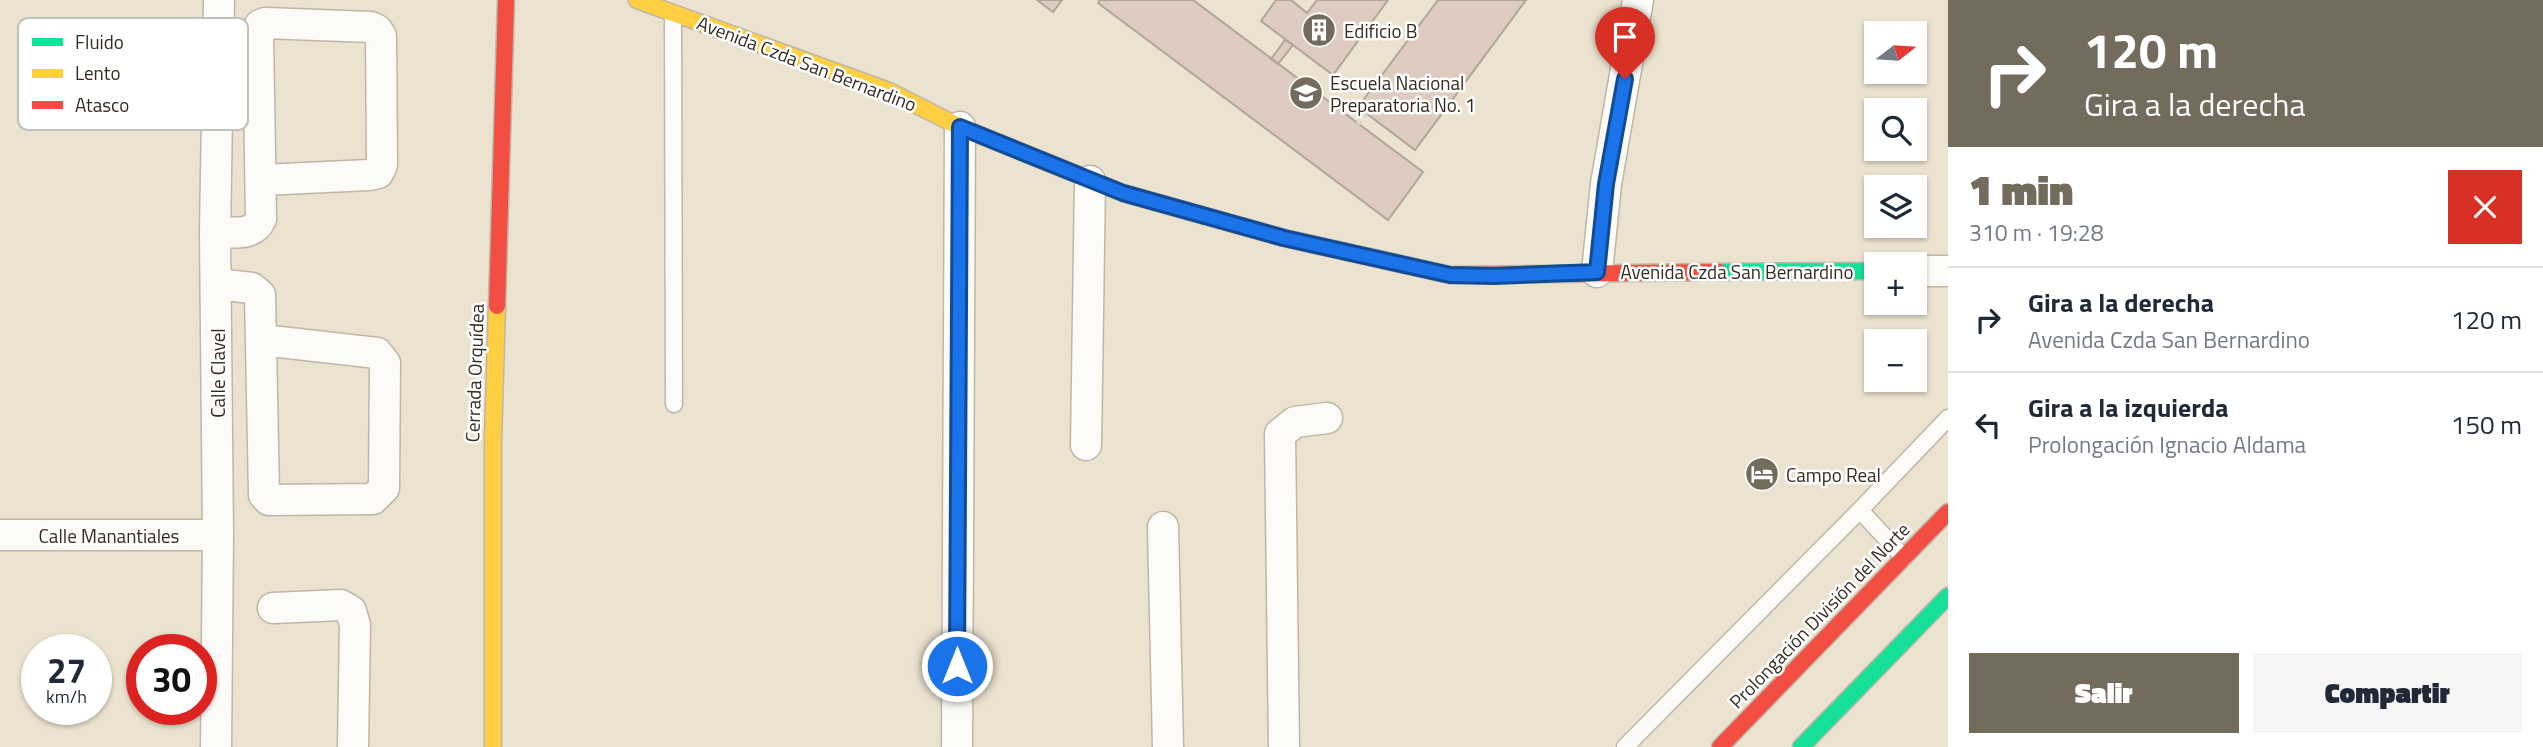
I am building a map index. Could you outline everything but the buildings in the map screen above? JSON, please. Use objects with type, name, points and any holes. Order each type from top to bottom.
[{"type":"street","name":"Calle Clavel","points":[[219,0],[219,18]]},
{"type":"street","name":"Cerrada Orquídea","points":[[493,747],[493,440],[506,0]]},
{"type":"street","name":"Avenida Czda San Bernardino","points":[[637,0],[889,91],[960,127],[1123,193],[1284,238],[1450,275],[1864,271]]},
{"type":"street","points":[[1597,272],[1606,184],[1638,0]]},
{"type":"street","points":[[215,232],[250,232],[257,228],[261,219],[260,25],[371,27],[377,30],[381,36],[382,165],[378,173],[262,180]]},
{"type":"street","points":[[957,747],[960,127]]},
{"type":"street","name":"Calle Clavel","points":[[216,747],[217,130]]},
{"type":"street","points":[[1086,445],[1090,181]]},
{"type":"street","points":[[1927,271],[1948,271]]},
{"type":"street","points":[[216,284],[252,288],[260,295],[264,495],[269,500],[373,499],[384,488],[383,357],[377,353],[262,340]]},
{"type":"street","points":[[1284,747],[1280,434],[1295,422],[1327,418]]},
{"type":"street","name":"Prolongación División del Norte","points":[[1720,747],[1823,649],[1903,558],[1948,512]]},
{"type":"street","points":[[1163,527],[1168,747]]},
{"type":"street","name":"Calle Manantiales","points":[[0,535],[218,535]]},
{"type":"street","points":[[1801,747],[1851,687],[1948,596]]},
{"type":"street","points":[[273,608],[341,604],[352,611],[355,625],[353,747]]},
{"type":"lane","points":[[673,12],[674,404]]},
{"type":"lane","points":[[1625,747],[1948,418]]},
{"type":"lane","points":[[1860,510],[1903,558]]},
{"type":"path","points":[[1358,124],[1366,114]]},
{"type":"traffic: fast","points":[[1719,272],[1864,271]]},
{"type":"traffic: fast","points":[[1801,747],[1948,596]]},
{"type":"traffic: slow","points":[[637,0],[889,91],[960,127],[1123,193],[1155,202]]},
{"type":"traffic: slow","points":[[493,747],[493,440],[497,306]]},
{"type":"traffic: jam","points":[[497,306],[506,0]]},
{"type":"traffic: jam","points":[[1155,202],[1284,238],[1450,275],[1719,272]]},
{"type":"traffic: jam","points":[[1720,747],[1948,512]]},
{"type":"place","name":"Edificio B","points":[[1319,30]]},
{"type":"place","name":"Escuela Nacional Preparatoria No. 1","points":[[1306,93]]},
{"type":"place","name":"Campo Real","points":[[1762,474]]},
{"type":"route","points":[[957,666],[960,127],[1123,193],[1284,238],[1450,275],[1597,272],[1606,184],[1625,79]]}]
